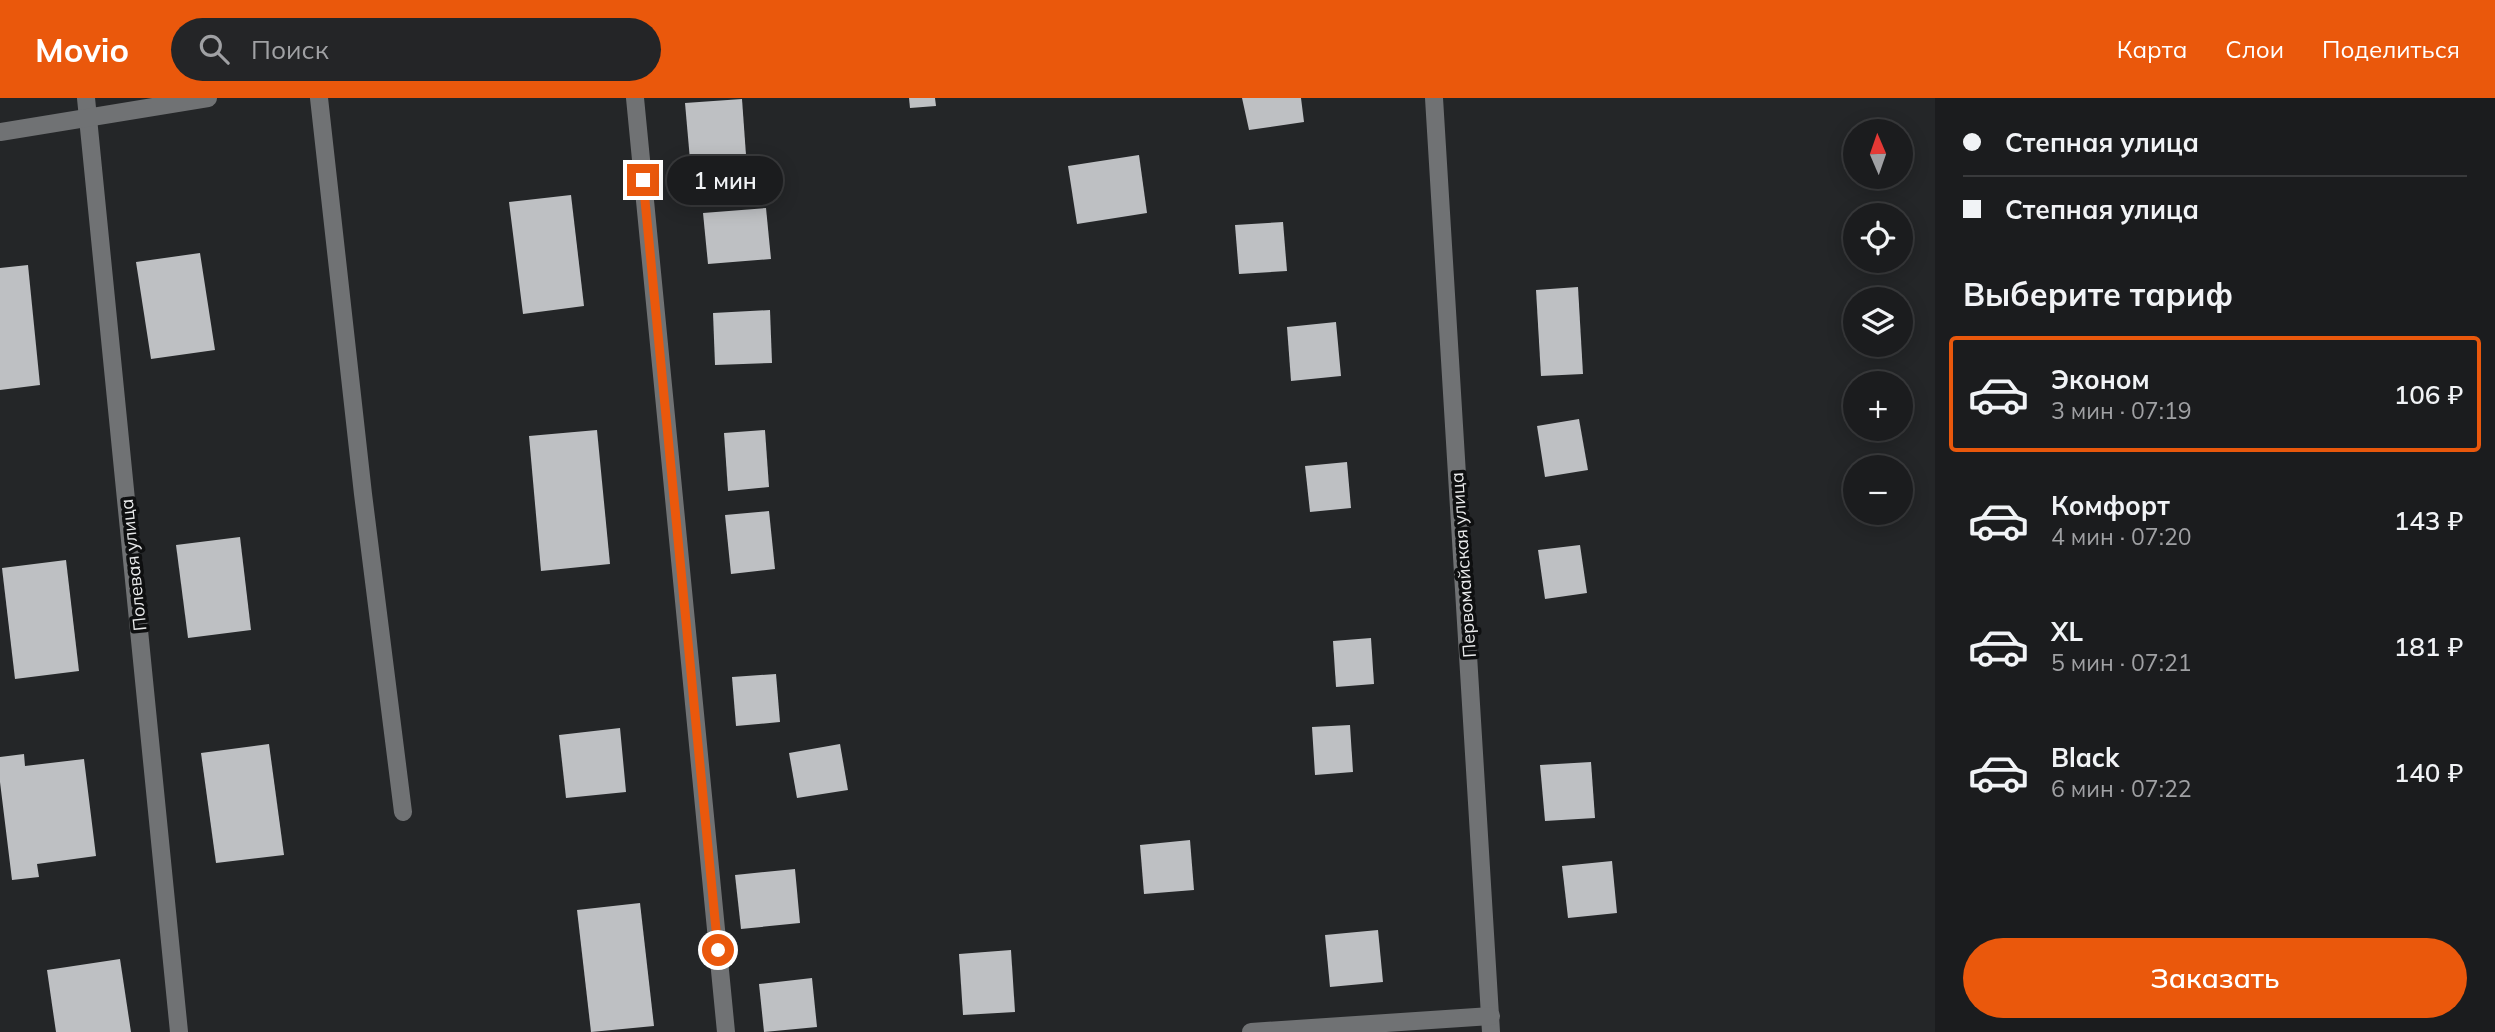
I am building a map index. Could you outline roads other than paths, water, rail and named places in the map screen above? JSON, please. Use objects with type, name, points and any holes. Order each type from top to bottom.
[{"type":"street","name":"Полевая улица","points":[[86,98],[179,1032]]},
{"type":"street","points":[[0,132],[208,98]]},
{"type":"street","points":[[319,98],[363,494],[403,812]]},
{"type":"street","points":[[635,98],[726,1032]]},
{"type":"street","name":"Первомайская улица","points":[[1434,98],[1491,1024]]},
{"type":"street","points":[[1251,1032],[1491,1024]]}]
